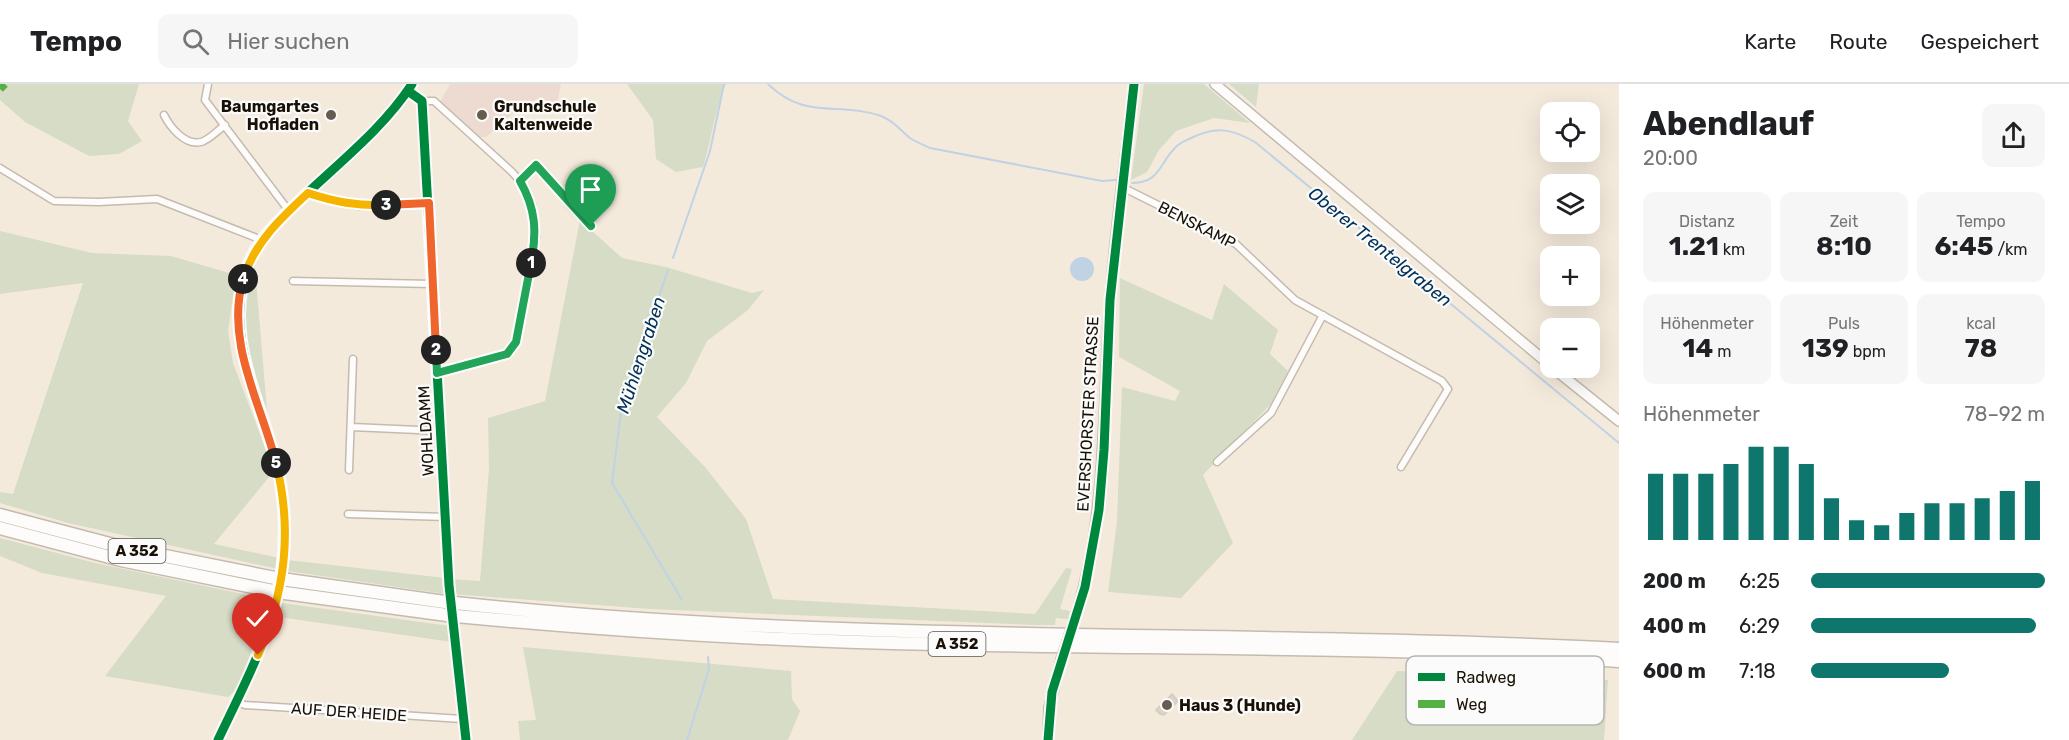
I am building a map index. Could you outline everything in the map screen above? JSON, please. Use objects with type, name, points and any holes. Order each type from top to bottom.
[{"type":"highway","name":"A 352","points":[[0,515],[124,548],[280,585]]},
{"type":"highway","name":"A 352","points":[[0,528],[121,560],[451,609],[794,627],[1395,640],[1593,656]]},
{"type":"street","points":[[208,84],[205,100],[289,211]]},
{"type":"street","name":"EVERSHORSTER STRASSE","points":[[1048,740],[1051,700],[1089,567],[1099,510],[1104,450],[1110,300],[1134,84]]},
{"type":"street","points":[[1215,84],[1540,357]]},
{"type":"street","points":[[219,740],[268,630],[284,567],[285,533],[279,476],[244,360],[238,316],[242,282],[249,262],[262,240],[395,109],[410,88],[422,101],[434,101],[520,181],[532,205],[536,237],[516,342],[507,354],[437,373]]},
{"type":"street","name":"WOHLDAMM","points":[[422,101],[449,585],[466,740]]},
{"type":"street","points":[[164,115],[176,132],[196,142],[203,142],[225,125]]},
{"type":"street","points":[[520,181],[536,165],[591,226]]},
{"type":"street","points":[[0,168],[54,201],[99,202],[157,199],[262,240]]},
{"type":"street","name":"BENSKAMP","points":[[1122,188],[1236,244],[1295,300],[1442,381],[1448,389],[1401,466]]},
{"type":"street","points":[[308,193],[336,202],[359,206],[429,203]]},
{"type":"street","points":[[293,281],[432,284]]},
{"type":"street","points":[[1217,462],[1271,413],[1323,315]]},
{"type":"street","points":[[349,470],[353,359]]},
{"type":"street","points":[[1566,378],[1619,421]]},
{"type":"street","points":[[352,427],[441,431]]},
{"type":"street","points":[[348,514],[446,518]]},
{"type":"street","name":"AUF DER HEIDE","points":[[236,702],[244,705],[462,718]]},
{"type":"shaded area","name":"Grundschule Kaltenweide","points":[[450,84],[561,84],[557,103],[538,99],[521,106],[486,137],[479,137],[440,102]]},
{"type":"green space","points":[[0,84],[139,84],[128,121],[142,141],[119,154],[89,156],[25,122],[0,100]]},
{"type":"green space","points":[[627,84],[726,84],[703,167],[676,172],[656,159],[653,120]]},
{"type":"green space","points":[[1144,84],[1204,84],[1250,123],[1214,118],[1176,131],[1159,150],[1147,172],[1131,180]]},
{"type":"green space","points":[[1229,84],[1259,84],[1256,107]]},
{"type":"green space","points":[[580,220],[622,258],[666,267],[752,293],[764,290],[748,310],[707,341],[686,383],[657,417],[705,467],[746,519],[773,599],[1035,614],[1066,568],[1072,569],[1060,609],[1070,611],[1068,619],[1056,618],[1055,625],[1035,625],[650,609],[452,594],[451,579],[480,581],[489,469],[488,418],[545,401]]},
{"type":"green space","points":[[0,231],[92,253],[171,256],[236,275],[228,331],[233,363],[274,471],[214,544],[280,558],[278,569],[68,523],[0,503],[0,492],[13,494],[83,283],[0,294]]},
{"type":"green space","points":[[254,257],[268,422],[248,359],[242,326],[244,293]]},
{"type":"green space","points":[[1120,278],[1212,320],[1224,284],[1278,330],[1270,354],[1288,371],[1270,405],[1203,475],[1233,543],[1181,598],[1108,592],[1117,521],[1122,387],[1175,401],[1180,391],[1119,357]]},
{"type":"green space","points":[[0,538],[95,563],[271,600],[237,689],[228,697],[105,676],[166,596],[42,573],[0,556]]},
{"type":"green space","points":[[288,560],[445,578],[446,594],[287,571]]},
{"type":"green space","points":[[282,603],[450,626],[452,642],[279,617]]},
{"type":"green space","points":[[523,647],[791,671],[792,699],[800,711],[788,740],[520,740],[518,721],[536,720]]},
{"type":"green space","points":[[1397,671],[1406,671],[1406,725],[1604,725],[1604,680],[1608,680],[1604,740],[1352,740]]},
{"type":"water","points":[[1082,257],[1090,261],[1094,269],[1090,277],[1082,281],[1074,277],[1070,269],[1074,261]]},
{"type":"building","name":"Haus 3 (Hunde)","points":[[1172,694],[1178,701],[1164,715],[1160,714],[1156,710]]},
{"type":"waterway","name":"Mühlengraben","points":[[673,258],[710,151],[724,84]]},
{"type":"waterway","name":"Oberer Trentelgraben","points":[[768,84],[782,95],[809,106],[881,116],[910,138],[930,148],[1102,181],[1116,180]]},
{"type":"waterway","name":"Oberer Trentelgraben","points":[[1132,183],[1142,182],[1154,176],[1177,146],[1198,135],[1222,130],[1255,142],[1619,443]]},
{"type":"waterway","name":"Mühlengraben","points":[[668,270],[622,404],[612,483],[682,600]]},
{"type":"waterway","name":"Mühlengraben","points":[[687,740],[709,669],[708,657]]},
{"type":"marked path","points":[[0,89],[5,84]]},
{"type":"cycle path","points":[[218,740],[246,682],[269,626],[277,598],[284,537],[283,503],[278,473],[244,355],[240,326],[241,296],[248,265],[257,247],[270,230],[374,131],[412,84]]},
{"type":"cycle path","points":[[1048,740],[1052,692],[1085,587],[1099,510],[1104,450],[1110,300],[1134,84]]},
{"type":"cycle path","points":[[408,91],[422,101],[449,585],[466,740]]},
{"type":"place","name":"Baumgartes Hofladen","points":[[331,115]]},
{"type":"place","name":"Grundschule Kaltenweide","points":[[482,115]]},
{"type":"place","name":"Haus 3 (Hunde)","points":[[1167,705]]},
{"type":"route","points":[[258,655],[274,613],[281,586],[284,567],[284,502],[273,448],[244,360],[238,316],[242,282],[249,262],[271,228],[308,193],[336,202],[359,206],[429,203],[437,373],[507,354],[516,342],[536,237],[532,205],[520,181],[536,165],[591,226]]}]
